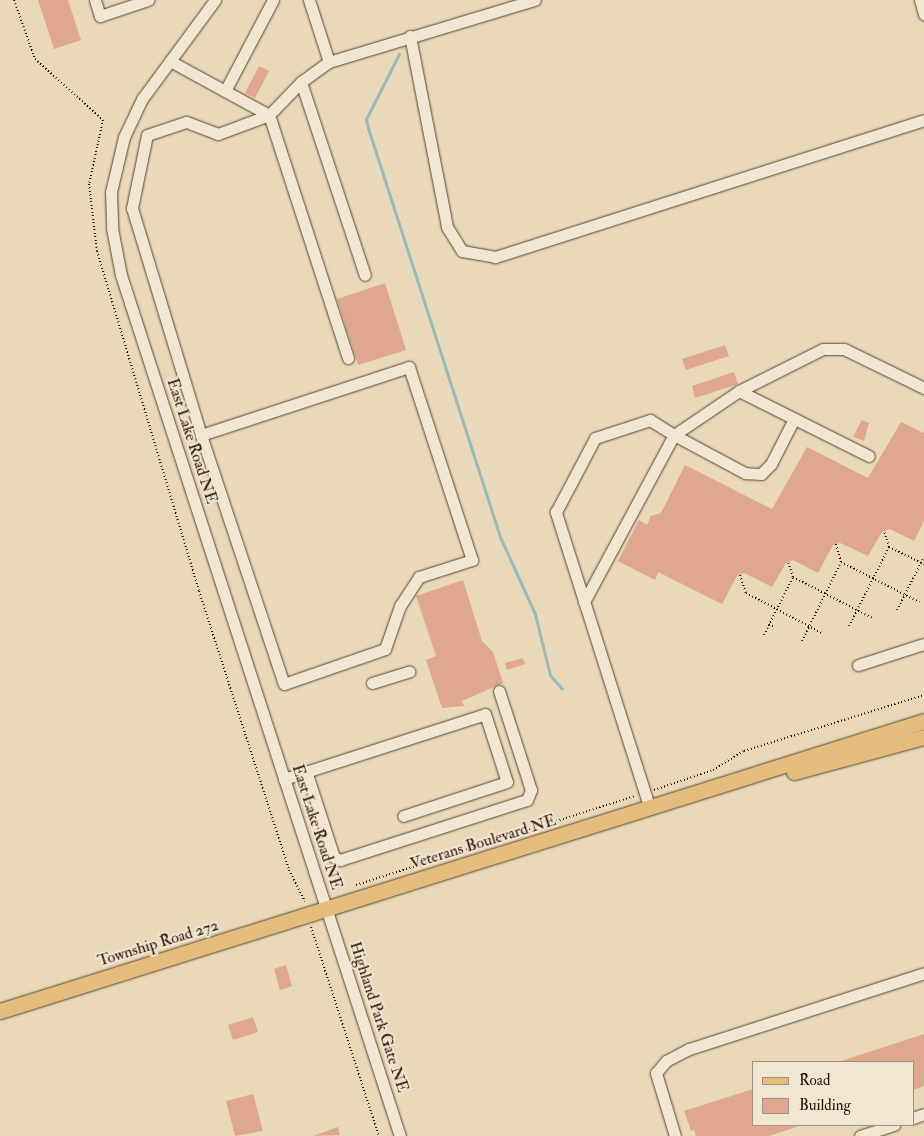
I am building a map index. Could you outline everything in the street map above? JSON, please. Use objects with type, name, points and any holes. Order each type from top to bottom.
[{"type":"main road","name":"Veterans Boulevard NE","points":[[326,909],[650,809],[924,721]]},
{"type":"main road","name":"Veterans Boulevard NE","points":[[650,809],[924,738]]},
{"type":"main road","name":"Township Road 272","points":[[0,1011],[326,909]]},
{"type":"street","points":[[96,0],[100,16],[148,0]]},
{"type":"street","name":"East Lake Road NE","points":[[215,0],[142,99],[124,137],[111,192],[112,228],[121,275],[326,909]]},
{"type":"street","points":[[225,91],[273,0]]},
{"type":"street","points":[[309,0],[329,62]]},
{"type":"street","points":[[201,435],[409,367],[472,560],[419,577],[400,606],[385,649],[284,684],[201,435],[133,221],[140,156],[147,135],[186,122],[218,134],[269,115],[300,82],[329,62],[410,36],[535,0]]},
{"type":"street","points":[[920,0],[924,14]]},
{"type":"street","points":[[410,36],[447,227],[462,251],[495,257],[924,120]]},
{"type":"street","points":[[170,61],[269,115],[348,358]]},
{"type":"street","points":[[300,82],[365,275]]},
{"type":"street","points":[[584,602],[674,435],[739,391],[823,349],[844,349],[924,388]]},
{"type":"street","points":[[739,391],[869,456]]},
{"type":"street","points":[[650,809],[556,512],[595,438],[650,420],[745,473],[761,474],[771,464],[794,419]]},
{"type":"street","points":[[858,665],[924,644]]},
{"type":"street","points":[[372,683],[409,672]]},
{"type":"street","points":[[306,771],[334,857],[340,860],[527,800],[531,790],[498,691]]},
{"type":"street","points":[[284,779],[485,714],[507,782],[403,816]]},
{"type":"street","name":"Highland Park Gate NE","points":[[326,909],[400,1136]]},
{"type":"street","points":[[675,1136],[656,1073],[666,1061],[689,1049],[924,973]]},
{"type":"street","points":[[865,1135],[891,1126]]},
{"type":"path","points":[[14,0],[35,59],[103,120],[89,184],[97,251],[199,590],[289,870],[305,902]]},
{"type":"path","points":[[849,626],[889,547],[884,531]]},
{"type":"path","points":[[802,640],[841,562],[836,544]]},
{"type":"path","points":[[889,547],[922,563]]},
{"type":"path","points":[[897,610],[924,556]]},
{"type":"path","points":[[788,562],[793,577],[872,618]]},
{"type":"path","points":[[841,562],[919,602]]},
{"type":"path","points":[[740,575],[746,593],[822,633]]},
{"type":"path","points":[[764,635],[793,577]]},
{"type":"path","points":[[769,624],[774,627]]},
{"type":"path","points":[[313,936],[379,1136]]},
{"type":"building","points":[[38,0],[68,0],[81,40],[54,49]]},
{"type":"building","points":[[259,66],[269,71],[255,98],[245,93]]},
{"type":"building","points":[[385,283],[406,350],[358,365],[337,299]]},
{"type":"building","points":[[725,345],[729,356],[686,370],[682,359]]},
{"type":"building","points":[[734,372],[738,384],[695,398],[692,386]]},
{"type":"building","points":[[862,420],[869,423],[864,441],[853,437]]},
{"type":"building","points":[[901,422],[924,433],[924,521],[914,541],[890,529],[882,532],[868,556],[840,543],[833,545],[818,573],[793,560],[786,563],[772,587],[744,573],[737,576],[722,604],[658,572],[655,580],[618,561],[639,520],[647,525],[651,516],[661,513],[685,465],[772,509],[807,447],[868,478]]},
{"type":"building","points":[[463,580],[482,641],[493,652],[503,683],[462,701],[464,706],[442,708],[426,660],[436,656],[416,596]]},
{"type":"building","points":[[523,658],[525,664],[507,670],[505,663]]},
{"type":"building","points":[[286,965],[292,986],[280,990],[274,969]]},
{"type":"building","points":[[253,1017],[258,1032],[233,1040],[228,1025]]},
{"type":"building","points":[[924,1034],[924,1086],[914,1090],[914,1061],[841,1061]]},
{"type":"building","points":[[752,1089],[752,1126],[799,1126],[769,1136],[696,1136],[694,1130],[691,1131],[684,1111]]},
{"type":"building","points":[[253,1094],[263,1131],[235,1136],[226,1101]]},
{"type":"building","points":[[338,1127],[340,1135],[313,1136]]},
{"type":"waterway","points":[[399,54],[366,119],[368,128],[501,539],[535,614],[550,675],[562,689]]}]
